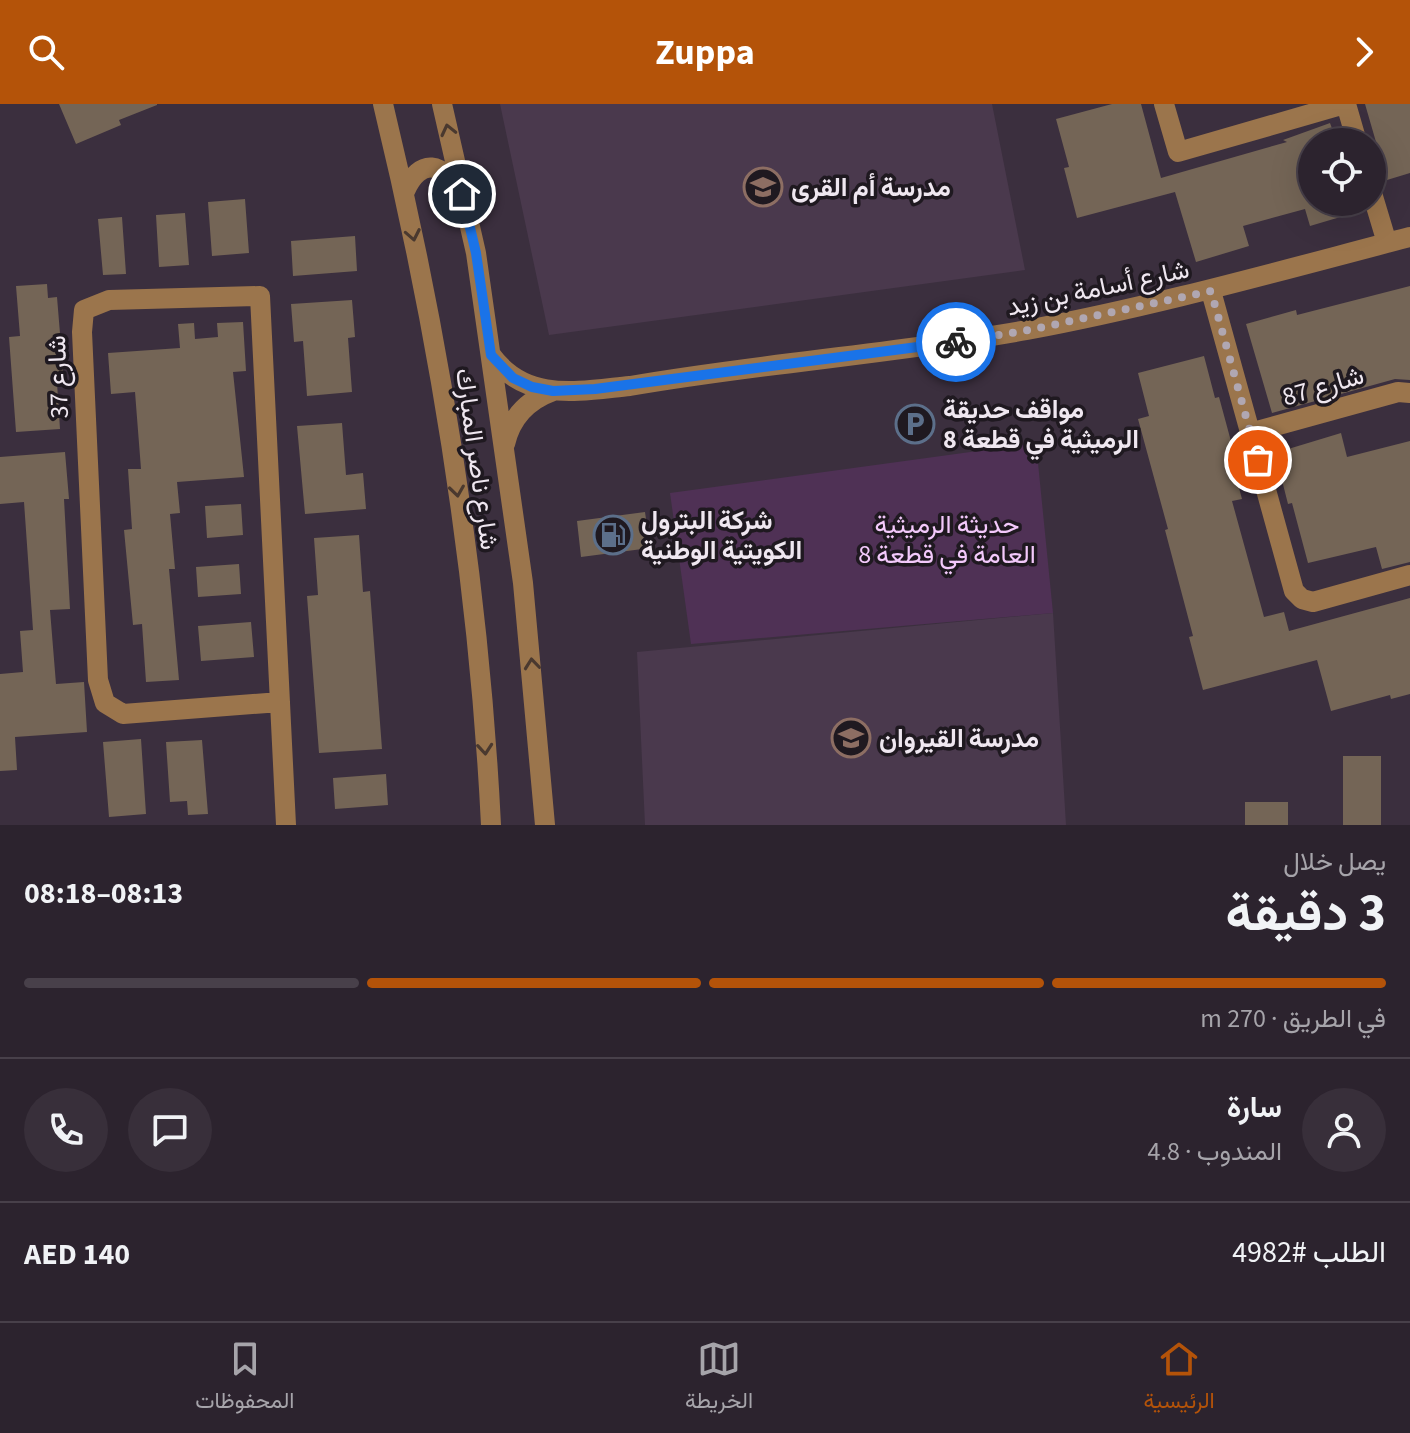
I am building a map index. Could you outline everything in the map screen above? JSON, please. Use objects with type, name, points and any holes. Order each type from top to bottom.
[{"type":"street","name":"شارع ناصر المبارك","points":[[383,104],[405,191],[436,356],[458,498],[476,647],[491,825]]},
{"type":"street","name":"شارع ناصر المبارك","points":[[442,104],[476,253],[491,355],[523,583],[545,825]]},
{"type":"street","points":[[1164,104],[1178,152],[1345,104],[1353,128]]},
{"type":"street","points":[[405,191],[411,178],[421,169],[444,171],[450,181],[464,242],[476,253]]},
{"type":"street","points":[[1379,216],[1387,243]]},
{"type":"street","name":"شارع أسامة بن زيد","points":[[491,355],[513,378],[532,387],[553,391],[630,386],[1029,330],[1211,291],[1410,237]]},
{"type":"street","points":[[1211,291],[1294,591],[1302,599],[1313,602],[1410,575]]},
{"type":"street","name":"شارع 37","points":[[280,702],[123,714],[105,703],[98,680],[82,332],[84,310],[109,300],[260,296],[280,702],[286,825]]},
{"type":"street","points":[[504,451],[516,418],[532,401],[553,391]]},
{"type":"street","name":"شارع 87","points":[[1250,433],[1398,392],[1410,393]]},
{"type":"street","points":[[476,825],[489,802]]},
{"type":"shaded area","name":"مدرسة أم القرى","points":[[500,104],[992,104],[1025,270],[549,335]]},
{"type":"shaded area","name":"مدرسة القيروان","points":[[1053,613],[1066,825],[645,825],[637,652]]},
{"type":"green space","name":"حديثة الرميثية العامة في قطعة 8","points":[[1036,443],[1053,613],[691,644],[670,493]]},
{"type":"building","points":[[59,104],[157,105],[119,120],[121,125],[76,144]]},
{"type":"building","points":[[1112,104],[1141,104],[1161,178],[1287,142],[1283,140],[1298,135],[1298,211],[1243,226],[1249,246],[1196,262],[1175,192],[1077,218],[1064,168],[1069,167],[1056,119]]},
{"type":"building","points":[[1365,104],[1410,104],[1410,173],[1387,180],[1386,128],[1372,128]]},
{"type":"building","points":[[245,199],[249,253],[212,256],[208,202]]},
{"type":"building","points":[[185,213],[189,265],[159,267],[156,215]]},
{"type":"building","points":[[1307,216],[1344,216],[1310,226]]},
{"type":"building","points":[[122,217],[126,274],[103,275],[98,219]]},
{"type":"building","points":[[355,236],[357,271],[293,276],[291,241]]},
{"type":"building","points":[[47,284],[48,298],[57,297],[64,382],[57,383],[60,429],[16,432],[9,337],[20,336],[16,286]]},
{"type":"building","points":[[1410,286],[1410,380],[1395,379],[1272,413],[1246,324],[1296,310],[1297,315]]},
{"type":"building","points":[[352,300],[355,337],[348,338],[352,392],[307,396],[303,341],[294,342],[291,304]]},
{"type":"building","points":[[243,322],[246,371],[233,372],[244,477],[177,482],[180,513],[170,514],[175,569],[169,569],[179,680],[146,682],[142,624],[133,625],[124,530],[132,529],[128,469],[141,469],[135,392],[111,394],[108,353],[180,348],[178,324],[194,323],[195,339],[218,337],[217,323]]},
{"type":"building","points":[[1204,356],[1232,445],[1228,447],[1242,499],[1232,501],[1264,617],[1284,612],[1289,631],[1410,598],[1410,694],[1391,699],[1390,695],[1331,711],[1317,660],[1203,690],[1189,637],[1193,636],[1165,530],[1168,529],[1138,419],[1149,416],[1138,373]]},
{"type":"building","points":[[342,423],[346,475],[363,473],[366,509],[305,514],[297,426]]},
{"type":"building","points":[[1341,433],[1347,457],[1410,441],[1410,562],[1382,569],[1376,547],[1308,563],[1275,453]]},
{"type":"building","points":[[65,452],[69,499],[64,499],[70,609],[50,610],[56,684],[84,682],[87,732],[15,737],[17,770],[0,771],[0,674],[23,672],[20,631],[33,630],[24,502],[0,504],[0,457]]},
{"type":"building","points":[[241,504],[243,535],[207,538],[205,506]]},
{"type":"building","name":"شركة البترول الكويتية الوطنية","points":[[645,512],[650,548],[581,557],[577,521]]},
{"type":"building","points":[[359,535],[363,592],[370,591],[382,749],[319,753],[307,596],[318,595],[314,538]]},
{"type":"building","points":[[239,564],[241,594],[198,597],[196,567]]},
{"type":"building","points":[[251,622],[254,657],[201,661],[198,626]]},
{"type":"building","points":[[141,739],[146,814],[109,817],[103,742]]},
{"type":"building","points":[[202,740],[208,814],[188,815],[187,801],[170,802],[166,742]]},
{"type":"building","points":[[1343,756],[1381,756],[1381,825],[1343,825]]},
{"type":"building","points":[[386,774],[388,805],[335,809],[333,778]]},
{"type":"building","points":[[1245,802],[1288,802],[1288,825],[1245,825]]},
{"type":"way so far","points":[[956,342],[1029,330],[1211,291],[1258,460]]},
{"type":"place","name":"مدرسة أم القرى","points":[[763,187]]},
{"type":"place","name":"مواقف حديقة الرميثية في قطعة 8","points":[[915,424]]},
{"type":"place","name":"شركة البترول الكويتية الوطنية","points":[[613,535]]},
{"type":"place","name":"مدرسة القيروان","points":[[851,738]]},
{"type":"route","points":[[462,194],[476,253],[491,355],[504,371],[532,387],[553,391],[630,386],[956,342]]}]
